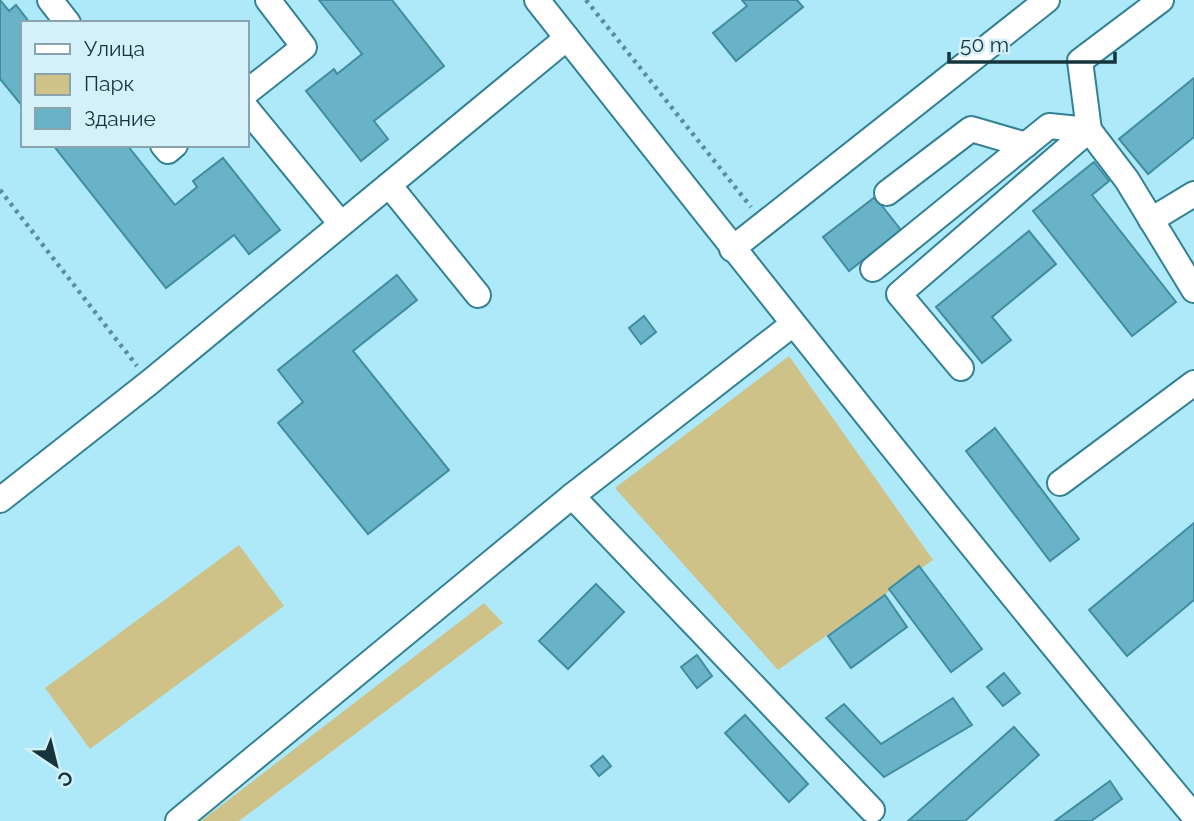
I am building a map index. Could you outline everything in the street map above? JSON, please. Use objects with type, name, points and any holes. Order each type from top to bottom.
[{"type":"lane","points":[[50,0],[66,21]]},
{"type":"lane","points":[[248,91],[304,47],[268,0]]},
{"type":"lane","points":[[537,0],[732,249],[1194,816]]},
{"type":"lane","points":[[732,249],[1047,0]]},
{"type":"lane","points":[[1161,0],[1080,61],[1089,130],[1127,180],[1194,290]]},
{"type":"lane","points":[[0,499],[150,382],[567,38]]},
{"type":"lane","points":[[248,110],[341,224]]},
{"type":"lane","points":[[873,269],[1049,126],[1089,130]]},
{"type":"lane","points":[[887,193],[971,129],[1026,145]]},
{"type":"lane","points":[[961,368],[899,294],[1089,130]]},
{"type":"lane","points":[[389,185],[478,295]]},
{"type":"lane","points":[[1151,220],[1194,194]]},
{"type":"lane","points":[[178,821],[572,496],[793,324]]},
{"type":"lane","points":[[1060,483],[1194,383]]},
{"type":"lane","points":[[572,496],[872,810]]},
{"type":"path","points":[[586,0],[765,225]]},
{"type":"path","points":[[0,190],[150,382]]},
{"type":"green space","points":[[789,356],[933,560],[778,670],[615,488]]},
{"type":"green space","points":[[239,545],[284,606],[90,749],[45,688]]},
{"type":"green space","points":[[484,603],[503,623],[239,821],[201,821]]},
{"type":"building","points":[[0,0],[9,11],[16,5],[28,21],[21,21],[21,105],[0,79]]},
{"type":"building","points":[[319,0],[392,0],[444,66],[374,121],[388,139],[361,161],[306,91],[334,69],[337,74],[362,54]]},
{"type":"building","points":[[742,0],[797,0],[803,7],[736,61],[713,33],[747,6]]},
{"type":"building","points":[[1194,78],[1194,137],[1148,174],[1119,139]]},
{"type":"building","points":[[55,147],[129,147],[175,205],[197,187],[193,181],[223,158],[280,230],[249,254],[234,235],[166,288]]},
{"type":"building","points":[[1094,162],[1109,181],[1092,195],[1176,302],[1132,336],[1033,211]]},
{"type":"building","points":[[875,197],[901,230],[849,271],[823,237]]},
{"type":"building","points":[[1029,231],[1056,264],[992,317],[1011,340],[982,363],[936,307]]},
{"type":"building","points":[[397,275],[417,300],[353,351],[449,470],[368,534],[278,423],[303,402],[278,370]]},
{"type":"building","points":[[644,316],[656,332],[641,344],[629,328]]},
{"type":"building","points":[[995,428],[1079,539],[1050,561],[966,451]]},
{"type":"building","points":[[1194,523],[1194,600],[1127,656],[1089,610]]},
{"type":"building","points":[[919,566],[982,649],[951,672],[889,589]]},
{"type":"building","points":[[596,584],[624,612],[568,669],[539,641]]},
{"type":"building","points":[[885,595],[907,627],[851,668],[828,636]]},
{"type":"building","points":[[697,655],[712,676],[697,688],[681,667]]},
{"type":"building","points":[[1004,673],[1020,693],[1003,706],[987,687]]},
{"type":"building","points":[[953,698],[972,725],[884,777],[826,718],[844,704],[881,744]]},
{"type":"building","points":[[745,715],[808,784],[789,802],[725,733]]},
{"type":"building","points":[[1014,727],[1039,755],[965,821],[908,821]]},
{"type":"building","points":[[603,756],[611,766],[599,776],[591,766]]},
{"type":"building","points":[[1110,781],[1122,799],[1091,821],[1055,821]]}]
